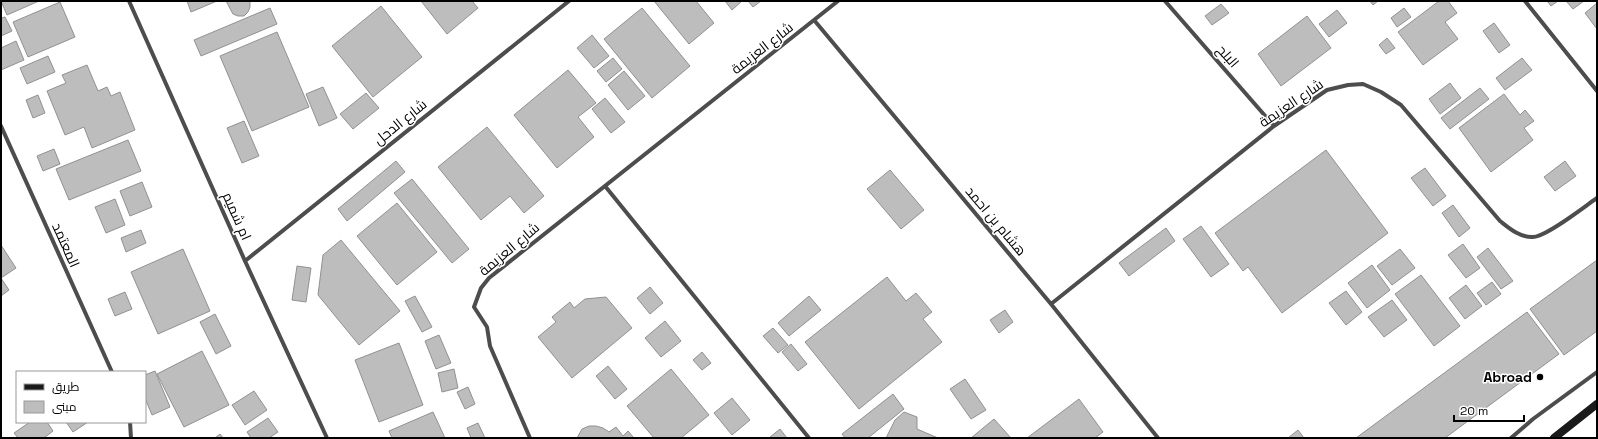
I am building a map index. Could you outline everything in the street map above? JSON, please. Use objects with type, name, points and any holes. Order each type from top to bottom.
[{"type":"main road","points":[[1554,438],[1597,404]]},
{"type":"street","name":"ام شميم","points":[[129,1],[245,261],[327,438]]},
{"type":"street","name":"شارع الدحل","points":[[245,261],[569,1]]},
{"type":"street","name":"شارع العزيمة","points":[[530,438],[490,346],[487,327],[474,308],[481,288],[489,278],[838,1]]},
{"type":"street","name":"البلح","points":[[1165,1],[1274,126]]},
{"type":"street","points":[[1525,1],[1597,91]]},
{"type":"street","name":"هشام بن احمد","points":[[814,20],[1051,304],[1158,438]]},
{"type":"street","name":"شارع العزيمة","points":[[1051,304],[1274,126],[1327,90],[1348,85],[1364,84],[1381,92],[1401,105],[1500,220],[1517,234],[1533,238],[1555,228],[1597,198]]},
{"type":"street","name":"المعتمد","points":[[1,126],[112,371]]},
{"type":"street","points":[[605,186],[809,438]]},
{"type":"street","points":[[1510,438],[1533,419],[1597,372]]},
{"type":"street","points":[[130,423],[131,438]]},
{"type":"building","points":[[1,1],[39,1],[7,15]]},
{"type":"building","points":[[187,1],[217,1],[191,12]]},
{"type":"building","points":[[226,1],[250,1],[250,7],[244,16],[238,16],[233,14]]},
{"type":"building","points":[[421,1],[472,1],[478,8],[447,34]]},
{"type":"building","points":[[654,1],[696,1],[714,23],[689,44]]},
{"type":"building","points":[[725,1],[742,1],[732,10]]},
{"type":"building","points":[[748,1],[761,1],[753,7]]},
{"type":"building","points":[[1370,1],[1378,1],[1373,5]]},
{"type":"building","points":[[1439,1],[1448,1],[1457,13],[1445,22],[1458,39],[1423,65],[1398,32]]},
{"type":"building","points":[[1547,1],[1558,1],[1551,6]]},
{"type":"building","points":[[1566,1],[1584,1],[1573,9]]},
{"type":"building","points":[[60,2],[75,37],[28,57],[13,22]]},
{"type":"building","points":[[1597,3],[1597,29],[1585,13]]},
{"type":"building","points":[[1221,4],[1229,13],[1212,25],[1205,16]]},
{"type":"building","points":[[381,6],[422,57],[373,97],[332,46]]},
{"type":"building","points":[[270,8],[277,24],[201,56],[194,40]]},
{"type":"building","points":[[642,8],[690,66],[652,98],[604,39]]},
{"type":"building","points":[[1404,8],[1411,17],[1397,27],[1391,18]]},
{"type":"building","points":[[1337,10],[1347,23],[1329,37],[1319,24]]},
{"type":"building","points":[[1307,16],[1331,48],[1281,86],[1258,54]]},
{"type":"building","points":[[5,17],[12,31],[1,36],[1,18]]},
{"type":"building","points":[[1494,23],[1510,45],[1499,53],[1483,31]]},
{"type":"building","points":[[277,32],[309,107],[252,131],[220,56]]},
{"type":"building","points":[[592,35],[609,56],[594,68],[577,48]]},
{"type":"building","points":[[1387,38],[1395,48],[1386,54],[1379,45]]},
{"type":"building","points":[[16,41],[24,60],[1,70],[1,48]]},
{"type":"building","points":[[48,56],[55,72],[27,84],[20,68]]},
{"type":"building","points":[[613,58],[622,69],[606,82],[597,71]]},
{"type":"building","points":[[1522,58],[1532,70],[1505,90],[1496,78]]},
{"type":"building","points":[[87,65],[98,91],[107,87],[111,96],[120,92],[135,130],[92,148],[84,127],[65,135],[47,91],[66,83],[62,75]]},
{"type":"building","points":[[568,70],[596,103],[578,117],[594,137],[557,168],[514,115]]},
{"type":"building","points":[[624,71],[645,96],[628,110],[608,85]]},
{"type":"building","points":[[1450,83],[1461,98],[1440,114],[1429,99]]},
{"type":"building","points":[[323,87],[337,118],[319,126],[306,94]]},
{"type":"building","points":[[1480,88],[1489,99],[1450,129],[1441,118]]},
{"type":"building","points":[[366,93],[379,108],[353,129],[340,114]]},
{"type":"building","points":[[1504,94],[1520,115],[1525,110],[1534,121],[1524,128],[1533,140],[1491,172],[1459,128]]},
{"type":"building","points":[[38,95],[45,113],[33,118],[26,100]]},
{"type":"building","points":[[605,98],[625,122],[611,133],[592,109]]},
{"type":"building","points":[[244,121],[259,156],[242,163],[227,128]]},
{"type":"building","points":[[487,127],[544,196],[524,213],[510,196],[481,220],[438,167]]},
{"type":"building","points":[[128,140],[141,171],[69,200],[56,169]]},
{"type":"building","points":[[54,149],[60,164],[43,171],[37,156]]},
{"type":"building","points":[[1326,150],[1388,233],[1282,313],[1248,267],[1243,271],[1215,233]]},
{"type":"building","points":[[396,161],[405,172],[347,221],[338,209]]},
{"type":"building","points":[[1565,161],[1576,176],[1555,191],[1544,177]]},
{"type":"building","points":[[1425,168],[1446,196],[1433,206],[1411,178]]},
{"type":"building","points":[[890,170],[924,210],[901,229],[867,189]]},
{"type":"building","points":[[412,179],[469,249],[452,263],[394,193]]},
{"type":"building","points":[[142,182],[152,207],[130,216],[120,191]]},
{"type":"building","points":[[115,199],[125,225],[106,233],[95,207]]},
{"type":"building","points":[[397,203],[437,252],[397,285],[357,236]]},
{"type":"building","points":[[1453,205],[1470,228],[1459,237],[1442,213]]},
{"type":"building","points":[[1201,226],[1229,264],[1211,277],[1183,239]]},
{"type":"building","points":[[1166,228],[1175,241],[1129,276],[1119,263]]},
{"type":"building","points":[[141,230],[146,243],[126,252],[121,238]]},
{"type":"building","points":[[341,240],[400,311],[359,345],[318,295],[323,255]]},
{"type":"building","points":[[1463,244],[1480,268],[1466,278],[1448,255]]},
{"type":"building","points":[[1,245],[16,268],[1,278]]},
{"type":"building","points":[[1488,248],[1513,281],[1501,289],[1477,257]]},
{"type":"building","points":[[183,249],[210,311],[158,334],[131,272]]},
{"type":"building","points":[[1400,249],[1415,268],[1392,285],[1377,266]]},
{"type":"building","points":[[1597,260],[1597,331],[1564,355],[1530,309]]},
{"type":"building","points":[[1372,265],[1390,290],[1367,308],[1348,283]]},
{"type":"building","points":[[297,266],[311,268],[306,302],[292,300]]},
{"type":"building","points":[[1421,275],[1460,326],[1434,346],[1395,294]]},
{"type":"building","points":[[887,277],[906,301],[916,293],[932,312],[923,319],[942,342],[859,409],[805,342]]},
{"type":"building","points":[[1,278],[9,290],[1,296]]},
{"type":"building","points":[[1492,282],[1501,294],[1486,305],[1477,293]]},
{"type":"building","points":[[1466,285],[1482,306],[1465,319],[1449,298]]},
{"type":"building","points":[[650,287],[663,303],[650,314],[637,298]]},
{"type":"building","points":[[1346,291],[1362,312],[1346,325],[1329,303]]},
{"type":"building","points":[[125,292],[132,309],[115,316],[108,299]]},
{"type":"building","points":[[415,296],[432,327],[422,332],[405,301]]},
{"type":"building","points":[[809,296],[821,310],[789,336],[778,323]]},
{"type":"building","points":[[606,297],[632,328],[572,378],[538,337],[556,322],[552,317],[570,302],[574,308],[585,299]]},
{"type":"building","points":[[1392,300],[1407,320],[1384,337],[1368,317]]},
{"type":"building","points":[[1005,310],[1013,322],[999,333],[990,320]]},
{"type":"building","points":[[1527,312],[1559,354],[1445,438],[1356,438]]},
{"type":"building","points":[[215,314],[231,346],[216,354],[200,322]]},
{"type":"building","points":[[665,321],[681,341],[661,357],[645,338]]},
{"type":"building","points":[[773,328],[788,345],[778,353],[763,336]]},
{"type":"building","points":[[439,335],[451,363],[436,369],[425,341]]},
{"type":"building","points":[[399,343],[423,405],[379,422],[355,360]]},
{"type":"building","points":[[791,344],[807,364],[798,371],[782,352]]},
{"type":"building","points":[[202,351],[229,405],[184,427],[157,374]]},
{"type":"building","points":[[702,352],[711,363],[702,370],[693,360]]},
{"type":"building","points":[[608,366],[627,389],[615,399],[596,376]]},
{"type":"building","points":[[454,369],[458,388],[442,392],[438,373]]},
{"type":"building","points":[[671,369],[709,415],[681,438],[654,438],[627,406]]},
{"type":"building","points":[[155,371],[170,407],[152,415],[146,400],[146,375]]},
{"type":"building","points":[[965,379],[986,410],[971,419],[950,389]]},
{"type":"building","points":[[468,387],[475,404],[465,409],[457,392]]},
{"type":"building","points":[[254,391],[267,410],[245,425],[232,405]]},
{"type":"building","points":[[893,394],[904,409],[868,438],[845,438],[842,434]]},
{"type":"building","points":[[732,398],[750,420],[732,435],[714,413]]},
{"type":"building","points":[[1079,399],[1103,432],[1095,438],[1027,438]]},
{"type":"building","points":[[433,412],[445,438],[392,438],[389,431]]},
{"type":"building","points":[[904,412],[917,417],[917,429],[938,438],[886,438],[895,420]]},
{"type":"building","points":[[268,418],[278,432],[269,438],[251,438],[247,432]]},
{"type":"building","points":[[994,419],[1011,438],[971,438]]},
{"type":"building","points":[[29,423],[48,423],[53,431],[44,438],[18,438],[14,433]]},
{"type":"building","points":[[67,423],[86,423],[73,432]]},
{"type":"building","points":[[478,423],[485,438],[471,438],[467,428]]},
{"type":"building","points":[[589,426],[603,428],[609,432],[616,427],[623,436],[628,431],[634,438],[577,438],[582,429]]},
{"type":"building","points":[[780,429],[787,438],[770,437]]},
{"type":"building","points":[[1298,430],[1304,438],[1288,438]]},
{"type":"building","points":[[220,434],[223,438],[215,438]]},
{"type":"place","name":"Abroad","points":[[1540,377]]}]
